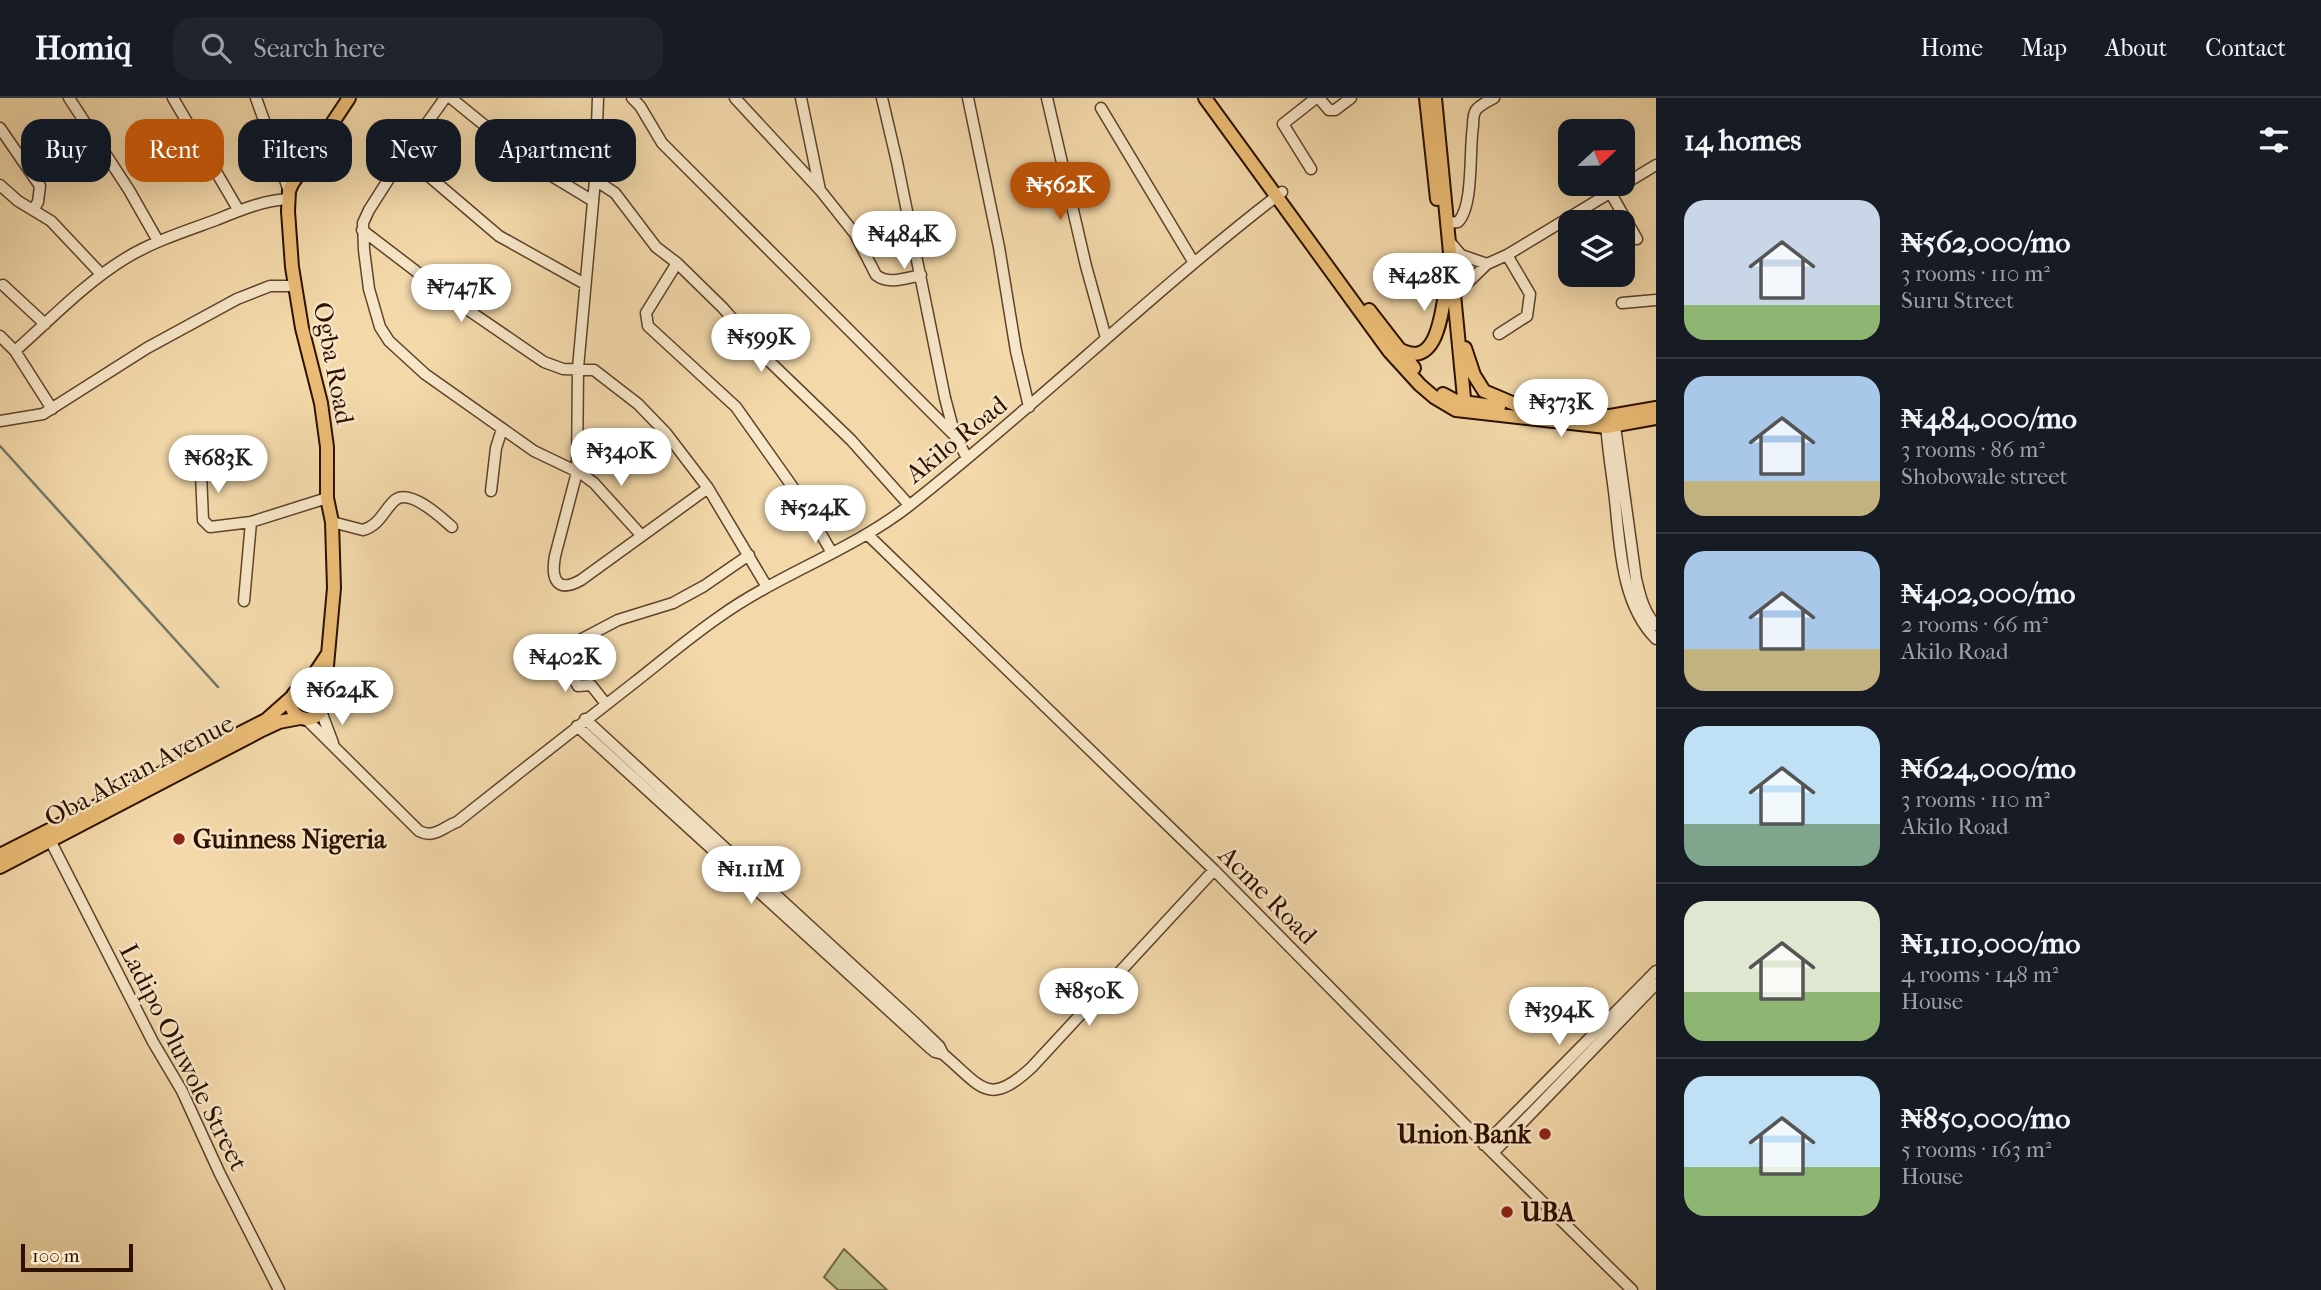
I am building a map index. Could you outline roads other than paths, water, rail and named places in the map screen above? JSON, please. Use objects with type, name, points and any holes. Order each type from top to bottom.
[{"type":"main road","points":[[288,195],[349,98]]},
{"type":"main road","points":[[1205,98],[1418,372],[1461,406],[1610,421],[1656,408]]},
{"type":"main road","points":[[1213,98],[1389,351],[1434,397],[1461,406],[1610,421],[1656,418]]},
{"type":"main road","points":[[1426,98],[1444,223],[1450,241],[1459,332],[1461,406]]},
{"type":"main road","points":[[1435,98],[1447,282],[1461,406]]},
{"type":"main road","name":"Ogba Road","points":[[288,195],[288,234],[302,328],[321,403],[327,447],[327,498],[332,522],[334,588],[325,688],[321,696]]},
{"type":"main road","points":[[1399,348],[1409,354],[1419,354],[1427,349],[1435,338],[1447,282]]},
{"type":"main road","points":[[1459,332],[1474,375],[1484,391],[1531,411]]},
{"type":"main road","name":"Ogba Road","points":[[297,692],[327,655]]},
{"type":"main road","points":[[311,688],[321,696],[321,711],[314,718],[303,719],[292,709],[297,692],[311,688]]},
{"type":"main road","name":"Oba Akran Avenue","points":[[1,851],[266,720],[297,692]]},
{"type":"main road","name":"Oba Akran Avenue","points":[[0,867],[262,730],[279,722],[303,719]]},
{"type":"street","points":[[69,98],[129,190],[158,242]]},
{"type":"street","points":[[173,98],[239,211]]},
{"type":"street","points":[[15,351],[101,274],[128,256],[239,211],[288,195],[256,98]]},
{"type":"street","points":[[430,119],[445,98]]},
{"type":"street","points":[[450,98],[532,164],[593,201]]},
{"type":"street","points":[[597,119],[598,98]]},
{"type":"street","points":[[632,98],[640,106],[662,143],[956,437]]},
{"type":"street","points":[[735,98],[820,190],[855,234],[876,275],[890,281],[921,275]]},
{"type":"street","points":[[801,98],[820,190]]},
{"type":"street","points":[[882,98],[945,398],[956,437],[967,458]]},
{"type":"street","points":[[968,98],[1029,407]]},
{"type":"street","points":[[1047,98],[1106,338]]},
{"type":"street","points":[[1311,169],[1283,124],[1317,98],[1328,110],[1335,110],[1351,98]]},
{"type":"street","points":[[1444,223],[1458,222],[1464,215],[1475,113],[1489,99]]},
{"type":"street","points":[[1101,108],[1194,263]]},
{"type":"street","points":[[0,128],[40,186],[38,202],[33,210]]},
{"type":"street","points":[[1635,177],[1656,165]]},
{"type":"street","points":[[387,182],[369,210],[362,230],[369,289],[384,334],[425,374],[502,429],[542,455],[594,483],[641,535]]},
{"type":"street","points":[[436,182],[499,236],[585,284]]},
{"type":"street","points":[[595,182],[578,368],[577,472],[554,563],[553,570],[559,584],[569,586],[581,580],[708,488]]},
{"type":"street","points":[[600,182],[615,193],[656,247],[677,263],[723,308],[769,361],[850,440],[909,505]]},
{"type":"street","points":[[0,185],[18,201],[51,221],[101,274]]},
{"type":"street","name":"Akilo Road","points":[[303,719],[419,831],[429,835],[457,822],[719,616],[794,571],[868,535],[909,505],[1029,407],[1194,263],[1279,194]]},
{"type":"street","points":[[1455,295],[1487,264],[1507,255],[1603,196]]},
{"type":"street","points":[[1612,196],[1637,239]]},
{"type":"street","points":[[362,230],[455,301],[544,362],[563,369],[578,368],[599,373],[650,415],[708,488],[767,587]]},
{"type":"street","points":[[1450,241],[1461,255],[1487,264]]},
{"type":"street","points":[[1499,334],[1527,316],[1530,294],[1507,255]]},
{"type":"street","points":[[677,263],[646,313],[648,326],[737,407],[799,496],[832,554]]},
{"type":"street","points":[[3,285],[45,324]]},
{"type":"street","points":[[0,421],[43,414],[147,348],[208,313],[257,290],[270,286],[295,286]]},
{"type":"street","points":[[1622,303],[1656,300]]},
{"type":"street","points":[[0,336],[15,351],[52,409]]},
{"type":"street","points":[[1610,421],[1636,579],[1642,601],[1650,619],[1656,625]]},
{"type":"street","points":[[1610,421],[1620,551],[1634,606],[1644,627],[1656,639]]},
{"type":"street","points":[[491,491],[496,447],[502,429]]},
{"type":"street","points":[[200,449],[203,520],[206,525],[215,527],[251,522],[327,498]]},
{"type":"street","points":[[332,522],[369,529],[379,521],[395,500],[403,497],[414,499],[453,527]]},
{"type":"street","points":[[244,601],[251,522]]},
{"type":"street","name":"Acme Road","points":[[868,535],[1214,870],[1484,1145],[1632,1290]]},
{"type":"street","points":[[606,704],[591,685],[581,686],[576,683],[560,654],[561,650],[618,620],[673,603],[704,586],[748,555]]},
{"type":"street","name":"Akilo Road","points":[[321,711],[338,752]]},
{"type":"street","points":[[581,723],[911,1024],[935,1052],[943,1054],[985,1089],[1004,1089],[1018,1080],[1214,870]]},
{"type":"street","name":"Ladipo Oluwole Street","points":[[51,842],[153,1042],[182,1091],[220,1174],[279,1290]]},
{"type":"street","points":[[1493,1153],[1556,1079],[1656,971]]},
{"type":"street","points":[[1484,1145],[1656,984]]},
{"type":"waterway","points":[[0,446],[218,687]]},
{"type":"place","name":"Guinness Nigeria","points":[[179,839]]},
{"type":"place","name":"Union Bank","points":[[1545,1134]]},
{"type":"place","name":"UBA","points":[[1507,1212]]}]
